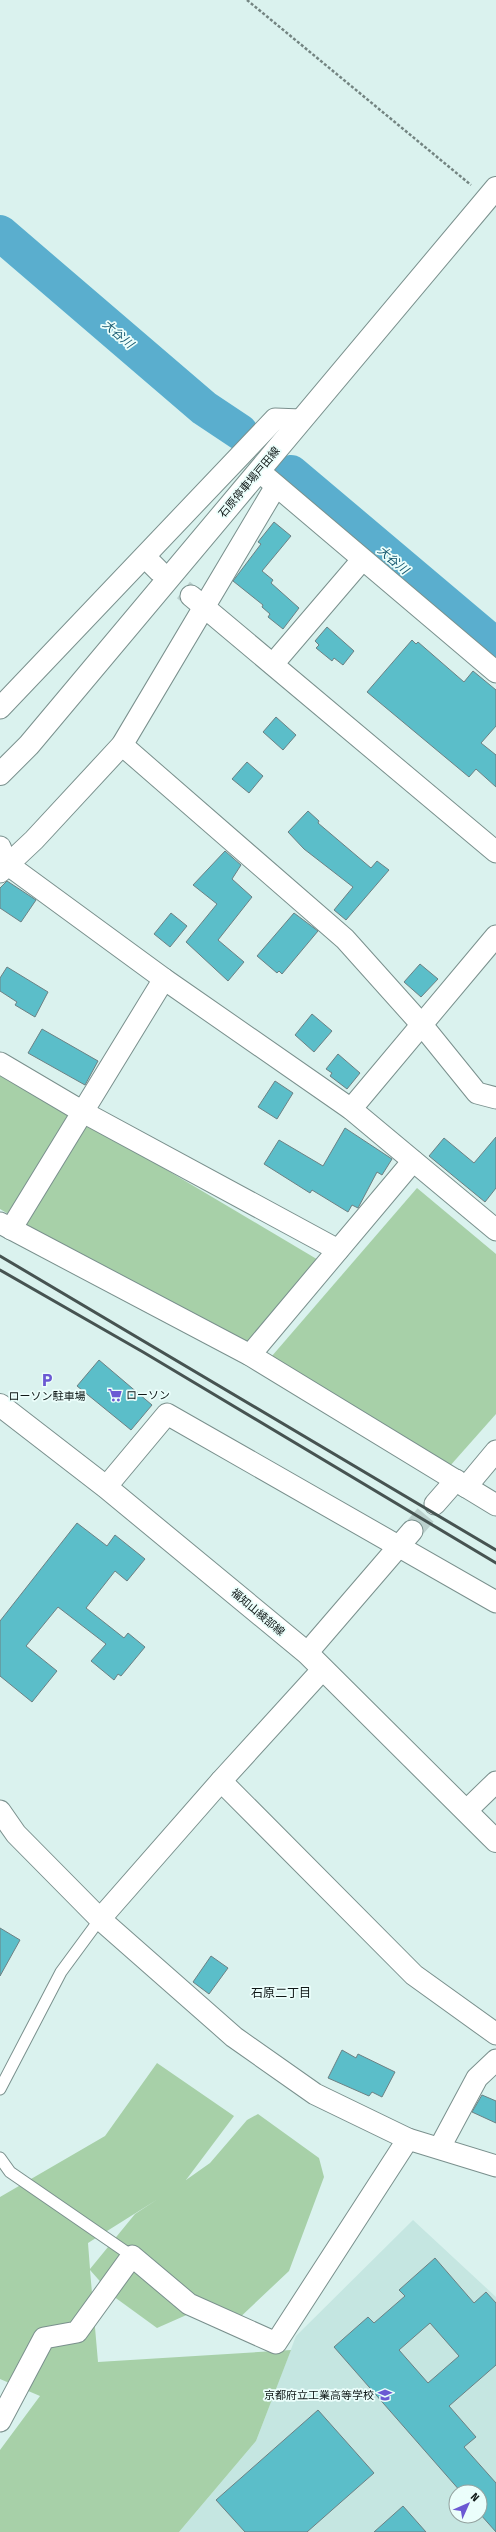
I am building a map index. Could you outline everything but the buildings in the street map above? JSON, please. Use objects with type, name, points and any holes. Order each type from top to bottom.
[{"type":"main road","name":"石原停車場戸田線","points":[[0,774],[29,744],[258,470],[492,194]]},
{"type":"main road","name":"福知山綾部線","points":[[0,1405],[106,1487],[307,1653],[496,1841]]},
{"type":"street","points":[[0,708],[152,564],[275,419],[301,420]]},
{"type":"street","points":[[258,470],[362,560],[496,672]]},
{"type":"street","points":[[276,486],[197,602],[122,745],[34,840],[2,861],[164,979],[351,1109],[496,1230]]},
{"type":"street","points":[[273,664],[362,560]]},
{"type":"street","points":[[197,602],[496,852]]},
{"type":"street","points":[[122,745],[345,939],[422,1025],[477,1093],[496,1098]]},
{"type":"street","points":[[351,1109],[496,936]]},
{"type":"street","points":[[164,979],[83,1112],[6,1226],[250,1355],[496,1505]]},
{"type":"street","points":[[0,1063],[83,1112],[338,1250]]},
{"type":"street","points":[[250,1355],[413,1161]]},
{"type":"street","points":[[106,1487],[167,1414],[406,1539],[496,1602]]},
{"type":"street","points":[[435,1504],[461,1483],[496,1451]]},
{"type":"street","points":[[307,1653],[406,1539]]},
{"type":"street","points":[[100,1919],[220,1781],[323,1669]]},
{"type":"street","points":[[220,1781],[414,1975],[496,2034]]},
{"type":"street","points":[[466,1811],[496,1782]]},
{"type":"street","points":[[0,1811],[16,1834],[100,1919],[234,2037],[315,2094],[408,2139],[440,2147],[496,2166]]},
{"type":"street","points":[[440,2147],[477,2078],[496,2060]]},
{"type":"street","points":[[0,2421],[44,2338],[77,2332],[132,2256],[189,2304],[276,2343],[408,2139]]},
{"type":"lane","points":[[0,2089],[61,1972],[100,1919]]},
{"type":"lane","points":[[0,2158],[10,2172],[132,2256]]},
{"type":"path","points":[[247,0],[492,194]]},
{"type":"shaded area","name":"京都府立工業高等学校","points":[[413,2220],[496,2297],[496,2532],[179,2532],[256,2441],[296,2336]]},
{"type":"green space","points":[[0,1071],[320,1261],[244,1355],[0,1209]]},
{"type":"green space","points":[[417,1188],[496,1254],[496,1414],[449,1467],[272,1356]]},
{"type":"green space","points":[[157,2063],[234,2116],[186,2180],[210,2163],[247,2120],[258,2114],[319,2158],[324,2177],[289,2271],[235,2322],[191,2313],[157,2328],[113,2296],[90,2270],[98,2362],[291,2350],[256,2441],[179,2532],[0,2532],[0,2450],[40,2396],[0,2379],[0,2197],[105,2136]],"holes":[[[158,2199],[135,2214],[90,2269],[88,2243]]]},
{"type":"waterway","name":"大谷川","points":[[0,233],[204,408],[240,432]]},
{"type":"waterway","name":"大谷川","points":[[291,473],[496,646]]},
{"type":"tunnel","points":[[159,571],[191,596]]},
{"type":"tunnel","points":[[412,1531],[435,1504]]},
{"type":"railway","points":[[0,1256],[496,1550]]},
{"type":"railway","points":[[0,1270],[143,1352],[496,1563]]},
{"type":"place","name":"ローソン駐車場","points":[[47,1380]]},
{"type":"place","name":"ローソン","points":[[115,1395]]},
{"type":"place","name":"京都府立工業高等学校","points":[[385,2395]]},
{"type":"district","name":"石原二丁目","points":[[281,1993]]}]
